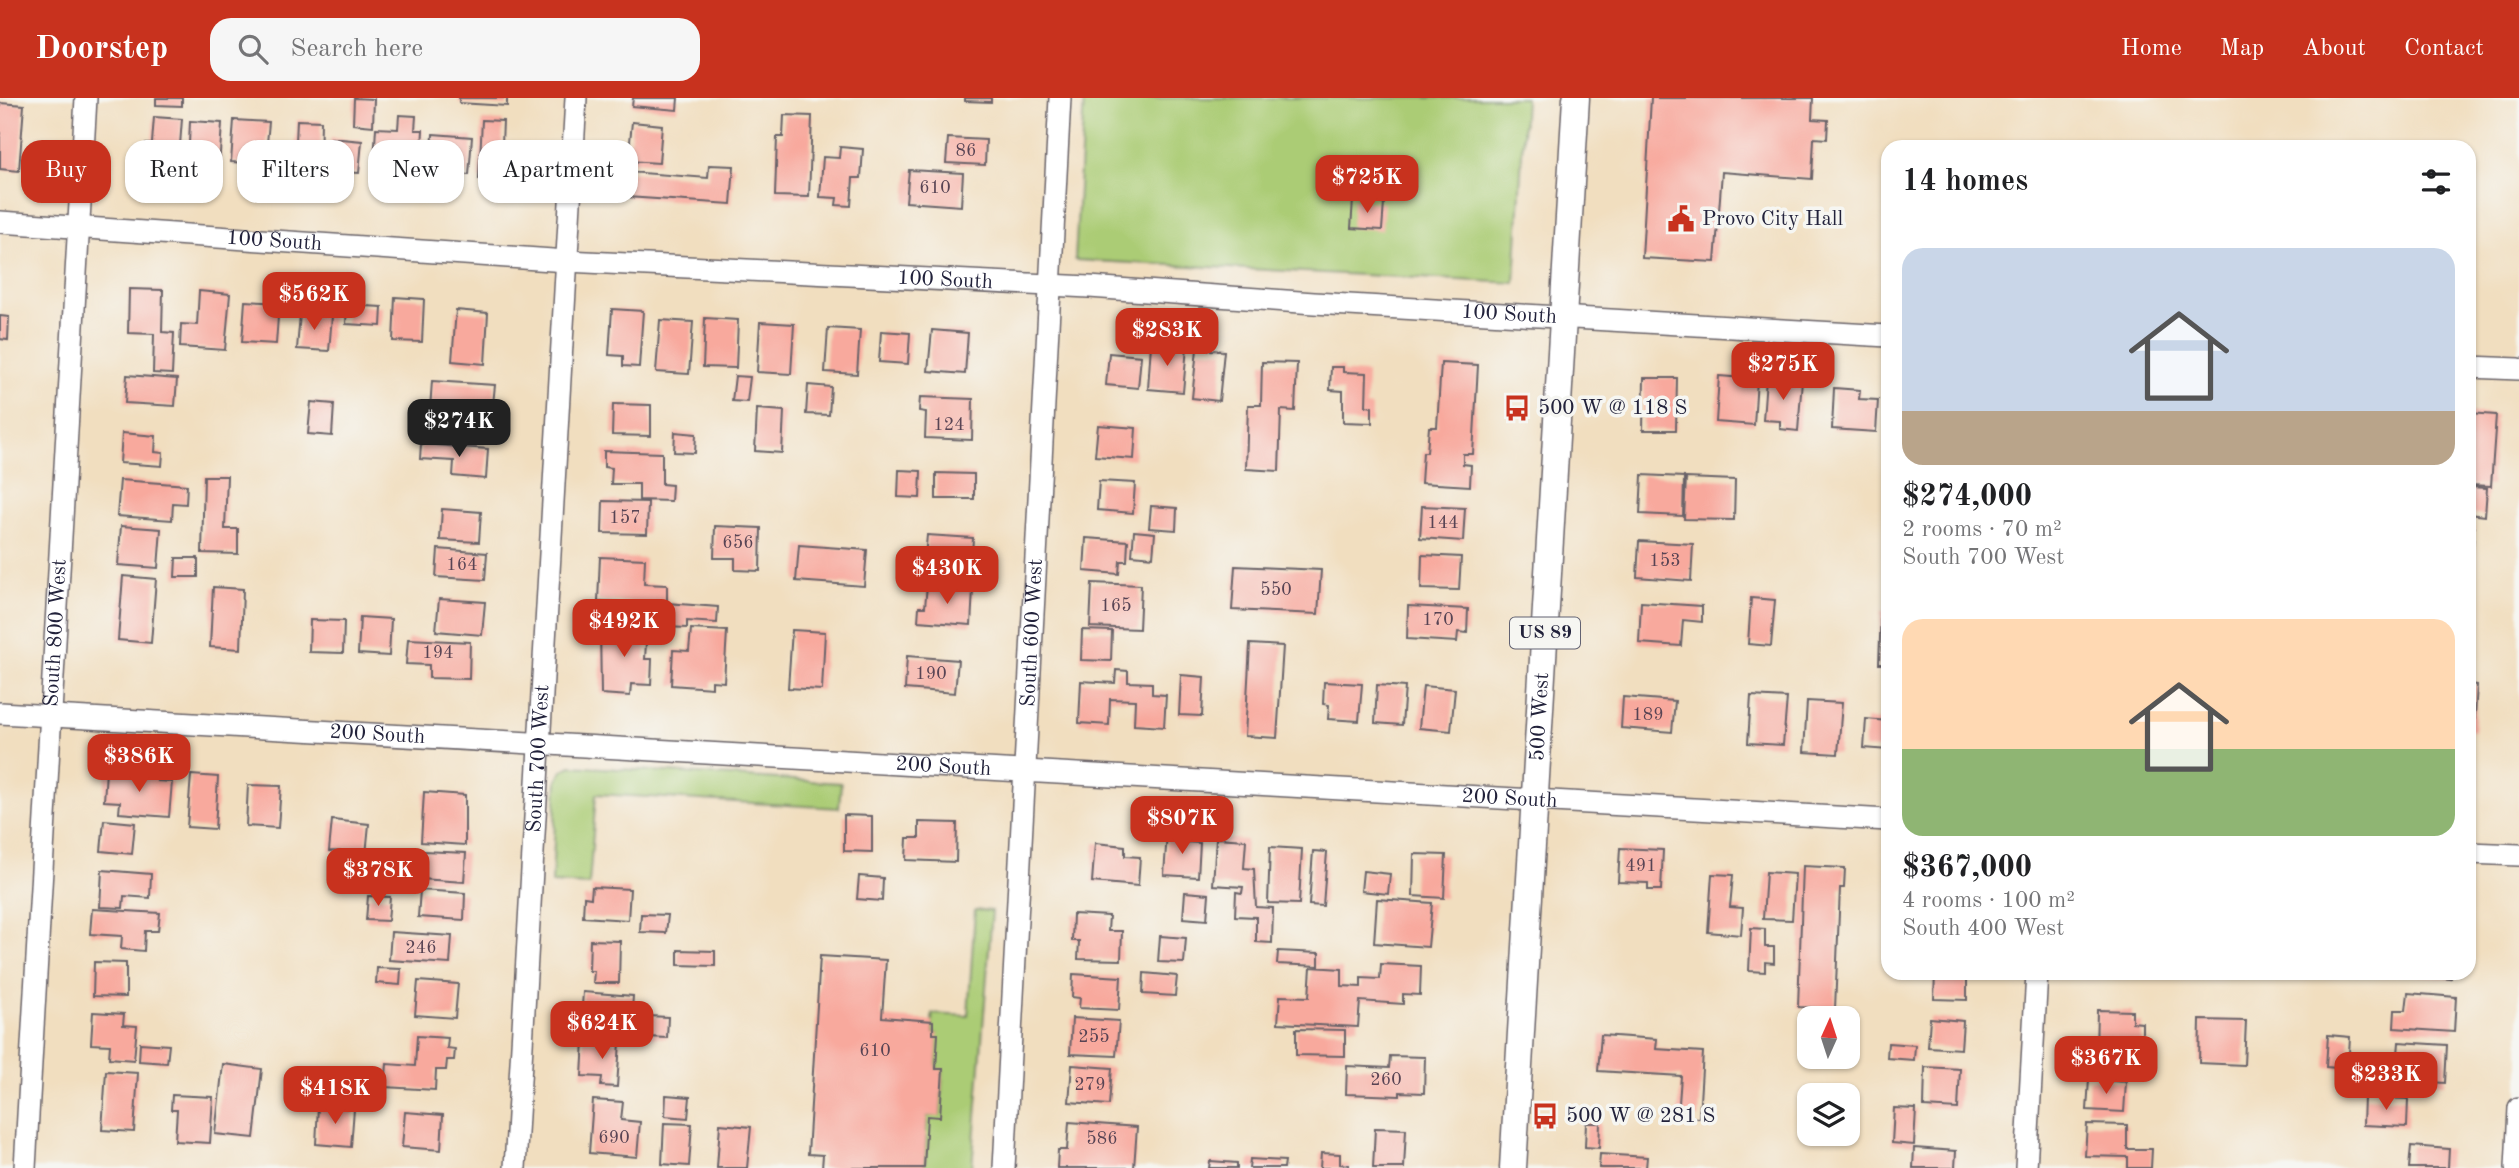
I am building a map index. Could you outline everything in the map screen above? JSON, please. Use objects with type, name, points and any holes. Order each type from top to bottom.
[{"type":"main road","name":"500 West","points":[[1513,1168],[1576,98]]},
{"type":"street","name":"South 800 West","points":[[25,1168],[86,98]]},
{"type":"street","name":"South 700 West","points":[[515,1168],[576,98]]},
{"type":"street","name":"South 600 West","points":[[1004,1168],[1027,772],[1060,98]]},
{"type":"street","name":"100 South","points":[[0,222],[567,261],[1050,285],[1563,318],[1881,335]]},
{"type":"street","points":[[2476,367],[2519,369]]},
{"type":"street","name":"200 South","points":[[0,713],[1881,820]]},
{"type":"street","points":[[2476,853],[2519,855]]},
{"type":"street","points":[[2026,1168],[2038,980]]},
{"type":"street","points":[[2516,1168],[2519,1108]]},
{"type":"green space","points":[[1084,98],[1525,98],[1515,283],[1075,260]]},
{"type":"green space","points":[[571,766],[841,783],[839,808],[596,794],[589,885],[552,883],[557,781],[562,771]]},
{"type":"green space","points":[[975,910],[992,911],[972,1168],[924,1168],[927,1116],[940,1116],[943,1070],[936,1069],[937,1034],[933,1034],[932,1014],[968,1016]]},
{"type":"building","points":[[156,98],[182,98],[182,106],[156,105]]},
{"type":"building","points":[[354,98],[374,99],[373,126],[353,124]]},
{"type":"building","points":[[459,98],[507,98],[507,106],[459,103]]},
{"type":"building","points":[[633,98],[678,98],[677,110],[632,106]]},
{"type":"building","points":[[965,98],[991,98],[991,102],[965,101]]},
{"type":"building","name":"Provo City Hall","points":[[1651,98],[1813,98],[1812,119],[1828,120],[1827,139],[1814,138],[1812,179],[1722,172],[1715,262],[1642,258]]},
{"type":"building","points":[[0,103],[24,105],[19,171],[0,169]]},
{"type":"building","points":[[399,115],[416,116],[415,130],[423,130],[422,140],[375,140],[376,128],[398,129]]},
{"type":"building","points":[[784,115],[812,116],[809,197],[775,196],[777,137],[783,137]]},
{"type":"building","points":[[154,117],[182,119],[180,140],[152,140]]},
{"type":"building","points":[[234,120],[269,122],[267,140],[237,140],[237,162],[231,162]]},
{"type":"building","points":[[297,120],[321,121],[321,140],[296,140]]},
{"type":"building","points":[[482,120],[503,121],[502,140],[481,140]]},
{"type":"building","points":[[190,121],[222,123],[221,140],[189,140]]},
{"type":"building","points":[[632,122],[662,125],[659,163],[638,162],[638,140],[630,140]]},
{"type":"building","points":[[433,134],[472,137],[469,175],[464,175],[464,140],[433,140]]},
{"type":"building","points":[[948,138],[986,140],[985,165],[946,163]]},
{"type":"building","points":[[354,140],[362,141],[359,173],[354,173]]},
{"type":"building","points":[[840,147],[863,149],[861,178],[853,178],[851,206],[836,205],[837,198],[820,197],[823,157],[839,158]]},
{"type":"building","points":[[709,165],[734,166],[731,204],[638,198],[638,173],[708,178]]},
{"type":"building","points":[[909,170],[963,173],[961,206],[906,202]]},
{"type":"building","points":[[1353,200],[1384,203],[1382,230],[1351,228]]},
{"type":"building","points":[[129,289],[163,290],[162,332],[174,333],[172,374],[153,373],[154,334],[128,333]]},
{"type":"building","points":[[199,291],[230,294],[225,350],[180,347],[181,324],[197,325]]},
{"type":"building","points":[[395,297],[424,299],[422,342],[393,341]]},
{"type":"building","points":[[245,301],[279,303],[276,344],[242,342]]},
{"type":"building","points":[[347,305],[382,307],[381,326],[346,324]]},
{"type":"building","points":[[612,309],[643,311],[639,367],[623,366],[623,356],[609,355]]},
{"type":"building","points":[[456,310],[488,313],[485,364],[452,361]]},
{"type":"building","points":[[300,314],[332,316],[329,351],[297,349]]},
{"type":"building","points":[[0,316],[9,317],[8,340],[0,339]]},
{"type":"building","points":[[705,318],[738,320],[736,368],[703,367]]},
{"type":"building","points":[[660,320],[693,322],[689,374],[656,372]]},
{"type":"building","points":[[760,322],[794,324],[791,374],[757,372]]},
{"type":"building","points":[[828,328],[860,330],[857,374],[825,372]]},
{"type":"building","points":[[932,330],[968,333],[965,374],[928,371]]},
{"type":"building","points":[[881,331],[910,333],[908,364],[879,362]]},
{"type":"building","points":[[1151,344],[1187,347],[1183,392],[1148,389]]},
{"type":"building","points":[[1197,349],[1224,351],[1219,401],[1192,398]]},
{"type":"building","points":[[1109,353],[1141,356],[1138,388],[1106,385]]},
{"type":"building","points":[[1262,362],[1297,363],[1295,411],[1281,410],[1279,471],[1246,469],[1248,405],[1261,405]]},
{"type":"building","points":[[1441,363],[1478,365],[1473,454],[1463,454],[1463,464],[1471,465],[1470,486],[1421,483],[1423,452],[1427,452],[1429,427],[1437,427]]},
{"type":"building","points":[[1331,367],[1343,367],[1343,372],[1367,373],[1366,406],[1372,407],[1372,423],[1343,422],[1343,391],[1330,390]]},
{"type":"building","points":[[127,375],[177,379],[175,406],[125,403]]},
{"type":"building","points":[[735,376],[750,377],[747,402],[732,401]]},
{"type":"building","points":[[1719,376],[1757,379],[1754,425],[1716,422]]},
{"type":"building","points":[[1644,378],[1677,378],[1676,430],[1643,430]]},
{"type":"building","points":[[1766,378],[1802,380],[1798,431],[1780,429],[1780,421],[1763,420]]},
{"type":"building","points":[[432,381],[495,385],[492,414],[430,409]]},
{"type":"building","points":[[808,385],[831,387],[829,415],[806,414]]},
{"type":"building","points":[[1834,388],[1860,390],[1859,399],[1878,400],[1876,432],[1832,429]]},
{"type":"building","points":[[920,397],[973,399],[972,440],[925,438],[926,412],[919,411]]},
{"type":"building","points":[[311,402],[334,404],[332,436],[308,434]]},
{"type":"building","points":[[613,404],[651,405],[651,436],[612,435]]},
{"type":"building","points":[[757,409],[784,411],[782,453],[755,451]]},
{"type":"building","points":[[2476,414],[2496,415],[2491,486],[2476,485]]},
{"type":"building","points":[[1098,425],[1136,428],[1134,459],[1095,456]]},
{"type":"building","points":[[675,432],[696,434],[695,453],[674,452]]},
{"type":"building","points":[[122,433],[156,436],[155,452],[163,453],[162,466],[120,463]]},
{"type":"building","points":[[421,444],[488,449],[486,479],[453,476],[454,461],[420,459]]},
{"type":"building","points":[[604,451],[662,453],[662,484],[672,485],[671,501],[639,500],[639,484],[611,484],[612,468],[604,467]]},
{"type":"building","points":[[899,470],[921,471],[920,498],[898,497]]},
{"type":"building","points":[[936,473],[974,474],[974,499],[936,499]]},
{"type":"building","points":[[1642,475],[1684,477],[1683,516],[1640,514]]},
{"type":"building","points":[[204,476],[227,476],[225,529],[238,529],[238,554],[202,553]]},
{"type":"building","points":[[1686,478],[1735,480],[1734,520],[1684,519]]},
{"type":"building","points":[[120,480],[187,485],[186,504],[173,503],[172,520],[117,516]]},
{"type":"building","points":[[1099,481],[1135,483],[1133,513],[1097,510]]},
{"type":"building","points":[[2476,487],[2487,488],[2485,516],[2476,515]]},
{"type":"building","points":[[603,501],[648,502],[647,534],[602,533]]},
{"type":"building","points":[[1151,506],[1177,508],[1176,530],[1149,528]]},
{"type":"building","points":[[1422,506],[1465,508],[1463,541],[1420,538]]},
{"type":"building","points":[[442,509],[481,512],[479,542],[440,540]]},
{"type":"building","points":[[121,526],[161,529],[158,568],[118,565]]},
{"type":"building","points":[[715,526],[761,528],[760,571],[735,570],[735,558],[714,558]]},
{"type":"building","points":[[1134,531],[1155,533],[1153,557],[1132,555]]},
{"type":"building","points":[[927,535],[973,538],[971,571],[924,568]]},
{"type":"building","points":[[1086,538],[1128,541],[1127,561],[1120,561],[1119,574],[1084,571]]},
{"type":"building","points":[[1639,541],[1693,544],[1691,581],[1637,577]]},
{"type":"building","points":[[799,545],[867,550],[864,586],[796,581]]},
{"type":"building","points":[[438,549],[487,553],[485,580],[436,577]]},
{"type":"building","points":[[1422,555],[1461,557],[1459,590],[1421,589]]},
{"type":"building","points":[[600,557],[645,559],[644,584],[667,585],[667,603],[718,607],[717,623],[687,621],[687,628],[666,627],[667,620],[643,619],[644,603],[598,601]]},
{"type":"building","points":[[176,558],[198,558],[198,577],[175,577]]},
{"type":"building","points":[[1235,566],[1321,570],[1318,614],[1232,610]]},
{"type":"building","points":[[123,576],[156,579],[151,643],[118,640]]},
{"type":"building","points":[[1092,583],[1141,585],[1139,629],[1090,627]]},
{"type":"building","points":[[927,585],[973,589],[971,625],[918,621],[919,607],[925,607]]},
{"type":"building","points":[[213,587],[243,589],[241,649],[210,647]]},
{"type":"building","points":[[1751,598],[1775,600],[1771,646],[1748,644]]},
{"type":"building","points":[[439,599],[485,602],[482,635],[436,631]]},
{"type":"building","points":[[1641,602],[1702,606],[1702,622],[1683,620],[1681,646],[1639,643]]},
{"type":"building","points":[[1408,606],[1468,609],[1467,633],[1458,632],[1457,642],[1407,639]]},
{"type":"building","points":[[1881,611],[1881,664],[1879,664]]},
{"type":"building","points":[[360,617],[391,619],[389,656],[358,654]]},
{"type":"building","points":[[310,620],[344,621],[343,653],[309,652]]},
{"type":"building","points":[[600,624],[647,627],[645,659],[652,659],[651,685],[631,684],[630,696],[601,694]]},
{"type":"building","points":[[691,629],[727,631],[724,682],[712,681],[712,688],[671,685],[673,650],[689,651]]},
{"type":"building","points":[[792,630],[825,632],[822,690],[788,688]]},
{"type":"building","points":[[1082,630],[1112,631],[1111,661],[1081,660]]},
{"type":"building","points":[[408,639],[470,642],[469,679],[429,678],[429,665],[406,664]]},
{"type":"building","points":[[1250,644],[1283,646],[1277,738],[1245,736]]},
{"type":"building","points":[[907,656],[958,660],[955,693],[905,689]]},
{"type":"building","points":[[1116,670],[1128,671],[1128,682],[1152,683],[1152,694],[1166,695],[1164,727],[1134,725],[1135,700],[1110,699],[1109,725],[1079,723],[1081,681],[1115,683]]},
{"type":"building","points":[[1181,675],[1204,677],[1202,716],[1179,715]]},
{"type":"building","points":[[1324,682],[1362,684],[1359,721],[1328,719],[1329,705],[1323,704]]},
{"type":"building","points":[[1377,685],[1405,687],[1402,725],[1375,723]]},
{"type":"building","points":[[1423,686],[1455,689],[1451,731],[1419,728]]},
{"type":"building","points":[[1751,696],[1787,698],[1783,745],[1748,743]]},
{"type":"building","points":[[1623,697],[1675,701],[1672,732],[1621,728]]},
{"type":"building","points":[[1807,701],[1842,703],[1838,754],[1804,752]]},
{"type":"building","points":[[1866,719],[1881,720],[1881,749],[1864,748]]},
{"type":"building","points":[[106,771],[158,775],[157,781],[172,782],[169,817],[119,813],[120,802],[104,801]]},
{"type":"building","points":[[191,775],[218,777],[215,829],[187,827]]},
{"type":"building","points":[[248,785],[281,786],[278,828],[246,826]]},
{"type":"building","points":[[424,792],[465,795],[465,845],[421,842]]},
{"type":"building","points":[[844,815],[872,816],[872,852],[844,851]]},
{"type":"building","points":[[104,820],[135,823],[132,854],[101,851]]},
{"type":"building","points":[[332,820],[369,824],[365,865],[345,863],[346,852],[329,851]]},
{"type":"building","points":[[919,822],[957,823],[956,862],[906,860],[907,838],[919,838]]},
{"type":"building","points":[[1167,833],[1189,835],[1188,842],[1200,843],[1198,877],[1164,875]]},
{"type":"building","points":[[1216,838],[1246,840],[1244,868],[1254,869],[1256,907],[1273,908],[1272,943],[1256,942],[1256,917],[1235,916],[1236,892],[1242,893],[1243,887],[1213,885]]},
{"type":"building","points":[[1095,843],[1125,846],[1125,856],[1140,857],[1138,886],[1092,882]]},
{"type":"building","points":[[1270,847],[1302,849],[1299,904],[1268,903]]},
{"type":"building","points":[[1620,848],[1663,850],[1661,890],[1648,890],[1648,883],[1618,882]]},
{"type":"building","points":[[423,851],[466,853],[464,882],[421,879]]},
{"type":"building","points":[[1313,851],[1327,852],[1323,906],[1309,905]]},
{"type":"building","points":[[1414,854],[1446,855],[1444,898],[1413,896]]},
{"type":"building","points":[[1803,866],[1845,868],[1844,888],[1840,888],[1835,1006],[1798,1006]]},
{"type":"building","points":[[102,870],[151,874],[150,898],[124,896],[123,908],[100,907]]},
{"type":"building","points":[[1363,871],[1390,874],[1388,894],[1361,891]]},
{"type":"building","points":[[1766,872],[1795,874],[1792,920],[1763,919]]},
{"type":"building","points":[[1712,874],[1733,875],[1730,907],[1743,908],[1741,935],[1708,932]]},
{"type":"building","points":[[859,876],[883,878],[882,901],[857,899]]},
{"type":"building","points":[[592,887],[630,889],[628,920],[583,917],[584,897],[591,898]]},
{"type":"building","points":[[420,890],[465,893],[464,920],[418,917]]},
{"type":"building","points":[[1185,892],[1209,894],[1207,920],[1183,918]]},
{"type":"building","points":[[368,896],[390,897],[388,921],[366,920]]},
{"type":"building","points":[[1377,899],[1432,903],[1428,947],[1374,943]]},
{"type":"building","points":[[92,909],[160,913],[158,931],[145,931],[144,951],[121,949],[122,936],[90,934]]},
{"type":"building","points":[[641,914],[668,915],[666,933],[640,932]]},
{"type":"building","points":[[1073,914],[1109,916],[1108,931],[1122,931],[1121,960],[1078,959],[1079,941],[1072,941]]},
{"type":"building","points":[[1751,928],[1765,929],[1765,947],[1774,947],[1774,963],[1765,962],[1765,972],[1749,971]]},
{"type":"building","points":[[391,932],[452,936],[450,964],[389,960]]},
{"type":"building","points":[[1160,936],[1186,938],[1184,963],[1158,962]]},
{"type":"building","points":[[590,940],[620,941],[619,983],[593,983],[594,971],[589,971]]},
{"type":"building","points":[[678,950],[715,951],[715,966],[678,965]]},
{"type":"building","points":[[1278,951],[1319,953],[1319,966],[1277,964]]},
{"type":"building","points":[[820,956],[886,960],[882,1017],[933,1021],[933,1034],[938,1034],[936,1069],[943,1069],[940,1117],[927,1116],[924,1168],[822,1168],[823,1155],[808,1154]]},
{"type":"building","points":[[94,962],[126,963],[126,997],[93,996]]},
{"type":"building","points":[[1381,964],[1421,966],[1420,995],[1403,994],[1403,1004],[1360,1001],[1358,1027],[1278,1023],[1280,996],[1309,997],[1311,967],[1342,969],[1342,986],[1361,987],[1361,978],[1380,979]]},
{"type":"building","points":[[377,968],[401,969],[400,985],[376,983]]},
{"type":"building","points":[[1144,973],[1177,976],[1175,996],[1143,994]]},
{"type":"building","points":[[1073,974],[1121,977],[1119,1010],[1079,1008],[1080,998],[1072,997]]},
{"type":"building","points":[[1935,980],[1967,980],[1967,1000],[1934,999]]},
{"type":"building","points":[[418,981],[458,984],[455,1018],[415,1015]]},
{"type":"building","points":[[583,992],[633,996],[631,1023],[581,1020]]},
{"type":"building","points":[[2408,993],[2456,997],[2454,1032],[2394,1028],[2395,1010],[2406,1010]]},
{"type":"building","points":[[2097,1010],[2132,1011],[2132,1022],[2142,1023],[2142,1055],[2096,1054]]},
{"type":"building","points":[[93,1012],[124,1014],[123,1025],[137,1026],[134,1060],[109,1058],[110,1045],[91,1044]]},
{"type":"building","points":[[648,1016],[668,1017],[667,1038],[647,1037]]},
{"type":"building","points":[[1072,1018],[1119,1021],[1116,1056],[1070,1054]]},
{"type":"building","points":[[1930,1018],[1963,1021],[1961,1049],[1928,1047]]},
{"type":"building","points":[[2200,1020],[2246,1021],[2244,1065],[2199,1063]]},
{"type":"building","points":[[1296,1029],[1345,1030],[1345,1056],[1296,1055]]},
{"type":"building","points":[[1601,1035],[1657,1039],[1656,1049],[1703,1052],[1699,1118],[1678,1117],[1681,1076],[1598,1071]]},
{"type":"building","points":[[2328,1035],[2350,1037],[2348,1069],[2326,1067]]},
{"type":"building","points":[[417,1036],[448,1038],[447,1048],[455,1049],[454,1060],[447,1060],[446,1070],[436,1070],[435,1090],[385,1087],[387,1064],[415,1066]]},
{"type":"building","points":[[584,1040],[620,1042],[617,1087],[601,1086],[602,1077],[582,1076]]},
{"type":"building","points":[[2399,1042],[2447,1045],[2445,1083],[2396,1080]]},
{"type":"building","points":[[140,1043],[169,1045],[167,1063],[139,1061]]},
{"type":"building","points":[[1888,1043],[1915,1045],[1914,1060],[1887,1058]]},
{"type":"building","points":[[1390,1056],[1425,1057],[1424,1093],[1400,1092],[1400,1096],[1346,1094],[1347,1066],[1389,1068]]},
{"type":"building","points":[[223,1064],[262,1069],[254,1138],[215,1134]]},
{"type":"building","points":[[1072,1065],[1112,1068],[1109,1105],[1069,1102]]},
{"type":"building","points":[[1925,1067],[1960,1069],[1958,1109],[1924,1107]]},
{"type":"building","points":[[106,1071],[138,1073],[134,1132],[102,1130]]},
{"type":"building","points":[[2089,1079],[2126,1082],[2124,1112],[2087,1110]]},
{"type":"building","points":[[172,1095],[213,1097],[210,1143],[175,1141],[177,1110],[171,1110]]},
{"type":"building","points":[[666,1095],[690,1097],[688,1118],[665,1116]]},
{"type":"building","points":[[2364,1097],[2408,1099],[2407,1127],[2363,1125]]},
{"type":"building","points":[[593,1100],[623,1102],[621,1120],[640,1122],[637,1157],[589,1153]]},
{"type":"building","points":[[318,1106],[354,1109],[351,1147],[316,1144]]},
{"type":"building","points":[[1894,1108],[1916,1109],[1914,1145],[1892,1143]]},
{"type":"building","points":[[405,1112],[443,1115],[441,1150],[402,1147]]},
{"type":"building","points":[[1069,1122],[1137,1127],[1134,1168],[1057,1168],[1058,1150],[1067,1150]]},
{"type":"building","points":[[664,1123],[692,1124],[689,1166],[662,1164]]},
{"type":"building","points":[[1586,1123],[1600,1123],[1599,1148],[1585,1147]]},
{"type":"building","points":[[720,1124],[751,1127],[747,1168],[717,1168]]},
{"type":"building","points":[[2087,1124],[2127,1125],[2127,1149],[2152,1149],[2151,1168],[2128,1168],[2128,1157],[2085,1156]]},
{"type":"building","points":[[1375,1128],[1406,1129],[1404,1168],[1373,1168]]},
{"type":"building","points":[[2411,1146],[2449,1149],[2448,1168],[2409,1168]]},
{"type":"building","points":[[1914,1148],[1956,1151],[1955,1168],[1913,1168]]},
{"type":"building","points":[[1321,1153],[1340,1154],[1340,1164],[1349,1165],[1349,1168],[1320,1168]]},
{"type":"building","points":[[1600,1154],[1647,1157],[1646,1168],[1599,1168]]},
{"type":"building","points":[[1250,1159],[1285,1161],[1284,1168],[1249,1168]]},
{"type":"building","points":[[1210,1161],[1237,1163],[1237,1168],[1209,1168]]},
{"type":"place","name":"Provo City Hall","points":[[1681,219]]},
{"type":"place","name":"500 W @ 118 S","points":[[1517,408]]},
{"type":"place","name":"500 W @ 281 S","points":[[1545,1116]]}]
